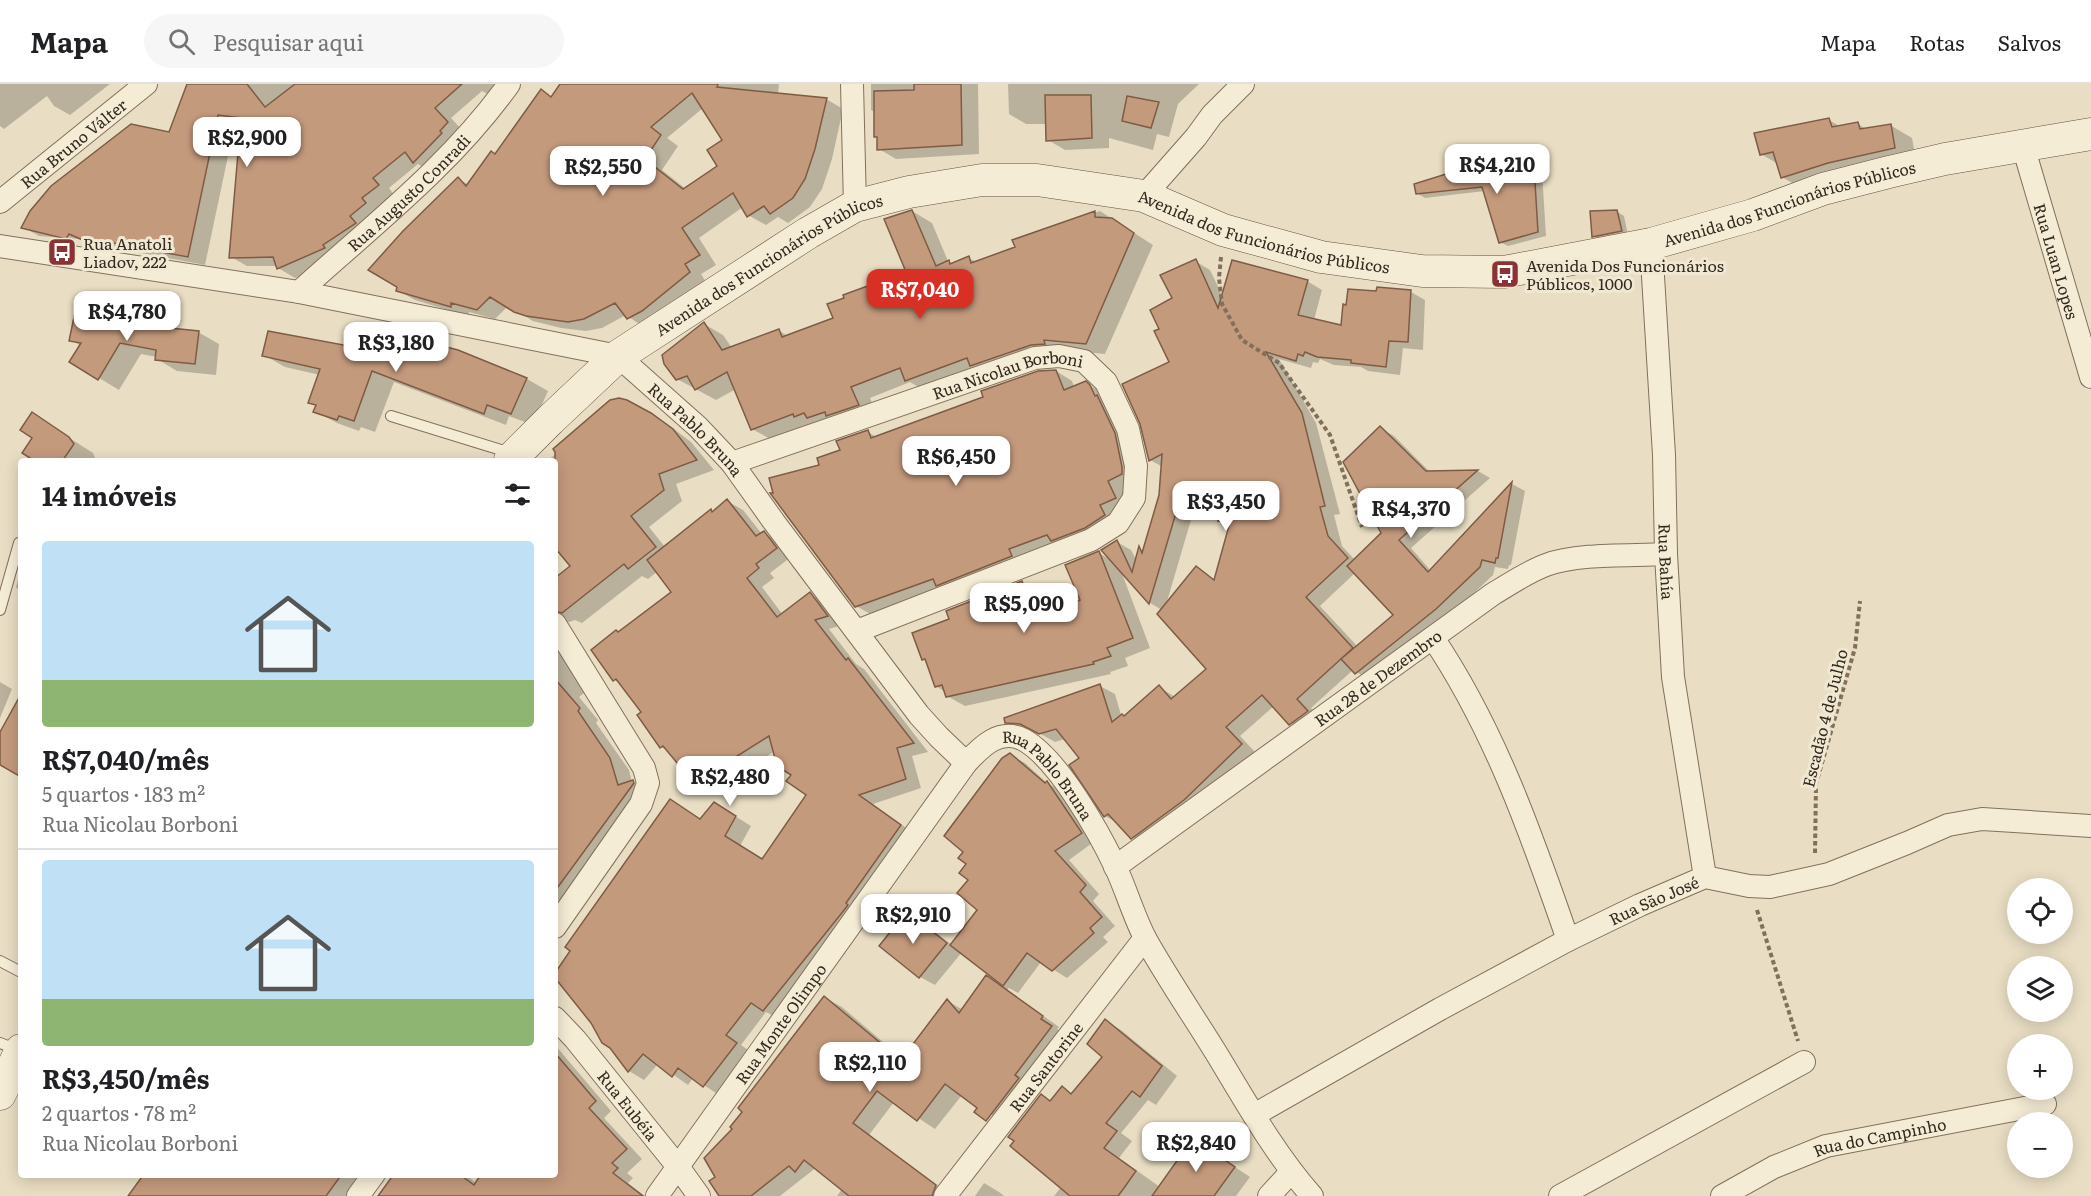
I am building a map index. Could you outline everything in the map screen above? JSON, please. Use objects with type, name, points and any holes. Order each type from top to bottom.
[{"type":"street","name":"Rua Bruno Válter","points":[[0,202],[146,84]]},
{"type":"street","name":"Rua Augusto Conradi","points":[[299,292],[442,164],[509,84]]},
{"type":"street","points":[[852,84],[855,206]]},
{"type":"street","points":[[1144,196],[1196,137],[1212,115],[1243,84]]},
{"type":"street","name":"Avenida dos Funcionários Públicos","points":[[513,457],[618,356],[808,233],[855,206],[909,192],[982,180],[1037,180],[1144,196],[1223,230],[1321,257],[1422,271],[1504,272],[1652,244],[1753,215],[1823,189],[1888,172],[2023,146],[2089,139]]},
{"type":"street","name":"Rua Luan Lopes","points":[[2023,146],[2091,377]]},
{"type":"street","name":"Rua Bahía","points":[[1652,244],[1673,677],[1705,877]]},
{"type":"street","points":[[0,246],[299,292],[618,356]]},
{"type":"street","name":"Rua Pablo Bruna","points":[[618,356],[698,427],[732,463],[919,715],[966,763],[983,745],[1002,736],[1022,739],[1041,752],[1071,789],[1115,867],[1145,938],[1254,1115],[1291,1172],[1312,1196]]},
{"type":"street","name":"Rua Nicolau Borboni","points":[[732,463],[1035,358],[1059,356],[1084,361],[1106,382],[1128,429],[1136,465],[1134,498],[1118,523],[1091,540],[857,631]]},
{"type":"street","name":"Rua 28 de Dezembro","points":[[1115,867],[1493,594],[1527,574],[1548,564],[1581,558],[1666,554]]},
{"type":"street","points":[[558,629],[644,768],[648,783],[641,804],[558,923]]},
{"type":"street","points":[[1433,638],[1453,669],[1494,749],[1531,833],[1568,940]]},
{"type":"street","name":"Rua Monte Olimpo","points":[[657,1196],[966,763]]},
{"type":"street","name":"Rua São José","points":[[1254,1115],[1440,1009],[1568,940],[1705,877],[1749,886],[1770,887],[1815,878],[1947,825],[1982,819],[2090,826]]},
{"type":"street","name":"Rua Santorine","points":[[945,1196],[1145,938]]},
{"type":"street","name":"Rua Eubéia","points":[[558,1021],[679,1167],[699,1196]]},
{"type":"street","points":[[0,1094],[18,1057]]},
{"type":"street","points":[[1560,1196],[1804,1062]]},
{"type":"street","name":"Rua do Campinho","points":[[1722,1196],[1774,1167],[1826,1146],[2045,1104]]},
{"type":"street","points":[[1269,1196],[1291,1172]]},
{"type":"street","points":[[358,1196],[371,1178]]},
{"type":"lane","points":[[391,416],[513,457]]},
{"type":"lane","points":[[0,610],[18,550]]},
{"type":"lane","points":[[0,961],[18,970]]},
{"type":"lane","points":[[0,1043],[18,1050]]},
{"type":"path","points":[[1223,230],[1219,278],[1222,304],[1242,340],[1279,363],[1330,435],[1362,527]]},
{"type":"path","name":"Escadão 4 de Julho","points":[[1815,878],[1816,784],[1855,648],[1860,601]]},
{"type":"path","points":[[1749,886],[1804,1062]]},
{"type":"building","points":[[187,84],[247,84],[265,107],[295,84],[462,84],[435,108],[448,122],[440,131],[442,133],[413,163],[405,152],[373,178],[379,185],[362,198],[366,203],[350,216],[356,223],[323,245],[325,248],[277,269],[273,257],[229,258],[241,118],[218,115],[188,257],[87,238],[85,241],[69,234],[66,239],[21,228],[30,211],[51,186],[131,124],[169,132]]},
{"type":"building","points":[[560,84],[718,84],[717,87],[827,98],[805,179],[793,198],[770,214],[764,206],[747,217],[733,193],[682,228],[700,255],[685,264],[690,272],[642,311],[627,319],[615,303],[584,319],[568,322],[526,316],[514,312],[490,297],[477,310],[451,303],[451,307],[396,291],[397,287],[368,270],[403,231],[458,177],[466,186],[491,151],[495,154],[541,89],[551,97]],"holes":[[[692,93],[722,140],[707,150],[717,166],[683,189],[645,159],[661,135],[651,127]]]},
{"type":"building","points":[[914,84],[961,84],[962,145],[877,150],[877,137],[874,137],[874,91],[914,90]]},
{"type":"building","points":[[1045,95],[1091,95],[1092,138],[1046,141]]},
{"type":"building","points":[[1127,96],[1159,102],[1151,128],[1122,121]]},
{"type":"building","points":[[1829,118],[1832,127],[1858,122],[1860,129],[1891,124],[1895,148],[1828,163],[1781,178],[1773,152],[1760,155],[1754,133]]},
{"type":"building","points":[[1505,159],[1507,167],[1534,166],[1538,232],[1499,243],[1482,187],[1416,194],[1414,184],[1475,165]]},
{"type":"building","points":[[912,210],[936,266],[949,260],[950,264],[969,256],[971,263],[1015,247],[1012,240],[1095,211],[1095,217],[1112,218],[1134,233],[1086,344],[1044,340],[1045,344],[1031,345],[970,366],[967,358],[905,381],[900,368],[851,387],[859,405],[826,416],[825,412],[807,418],[804,413],[794,417],[793,414],[751,430],[727,372],[695,390],[687,376],[676,380],[664,364],[662,355],[704,322],[722,350],[779,329],[782,337],[833,318],[827,304],[844,298],[843,295],[906,272],[884,219]]},
{"type":"building","points":[[1617,210],[1622,231],[1592,237],[1590,211]]},
{"type":"building","points":[[1196,259],[1218,308],[1232,260],[1308,280],[1298,315],[1341,325],[1343,304],[1346,305],[1348,289],[1376,291],[1377,287],[1411,290],[1408,342],[1389,341],[1386,367],[1351,363],[1351,360],[1317,357],[1305,352],[1303,356],[1298,354],[1296,361],[1266,352],[1302,413],[1325,506],[1320,507],[1328,536],[1348,558],[1306,597],[1353,648],[1297,699],[1308,711],[1289,725],[1262,695],[1226,727],[1242,744],[1184,800],[1131,839],[1108,814],[1104,817],[1069,765],[1079,758],[1056,729],[1039,734],[1020,724],[1005,723],[1004,718],[1100,684],[1112,722],[1122,714],[1124,716],[1159,685],[1171,699],[1206,669],[1157,614],[1196,566],[1214,580],[1230,522],[1218,521],[1221,494],[1181,496],[1149,604],[1101,550],[1117,540],[1132,572],[1139,546],[1142,553],[1159,495],[1162,454],[1149,461],[1140,424],[1122,384],[1169,362],[1154,331],[1159,329],[1150,310],[1172,298],[1160,275]]},
{"type":"building","points":[[75,312],[160,327],[199,331],[195,364],[155,360],[156,350],[120,343],[98,380],[69,362],[81,343],[69,341]]},
{"type":"building","points":[[268,331],[381,352],[389,332],[458,350],[527,378],[511,414],[487,405],[484,414],[372,371],[354,421],[339,416],[337,420],[313,412],[316,405],[308,403],[320,369],[262,356]]},
{"type":"building","points":[[1056,370],[1064,390],[1086,381],[1095,396],[1097,395],[1115,433],[1122,467],[1122,474],[1108,481],[1116,498],[1100,505],[1105,515],[1085,528],[1051,541],[1047,535],[1009,549],[1012,556],[936,586],[933,579],[855,607],[770,493],[773,493],[769,478],[819,465],[817,458],[840,450],[836,441],[868,430],[871,438],[983,397],[981,391],[1038,371]]},
{"type":"building","points":[[619,398],[627,400],[651,413],[673,429],[697,460],[659,474],[664,490],[631,516],[656,547],[628,569],[624,564],[562,613],[558,612],[558,576],[570,566],[558,552],[558,458],[555,458],[553,449],[610,400]]},
{"type":"building","points":[[32,412],[69,437],[74,444],[64,458],[30,458],[22,453],[32,438],[20,430]]},
{"type":"building","points":[[1380,426],[1426,471],[1478,470],[1399,540],[1428,572],[1512,482],[1498,558],[1495,563],[1482,560],[1480,567],[1436,609],[1355,674],[1341,659],[1393,615],[1347,566],[1381,533],[1343,462]]},
{"type":"building","points":[[727,499],[756,536],[764,531],[777,548],[756,564],[759,568],[747,578],[777,617],[810,592],[828,616],[815,620],[846,660],[848,658],[914,743],[897,748],[906,779],[859,795],[901,825],[846,903],[848,905],[763,1011],[751,1003],[726,1035],[737,1043],[703,1087],[678,1068],[672,1077],[643,1054],[628,1072],[610,1048],[602,1043],[591,1023],[558,982],[558,969],[570,951],[565,947],[670,799],[700,819],[714,802],[736,816],[725,836],[762,859],[806,795],[786,781],[791,775],[777,766],[769,736],[731,760],[690,772],[678,764],[663,746],[660,748],[637,715],[641,712],[616,679],[613,681],[591,650],[671,592],[647,560],[711,509],[712,512]]},
{"type":"building","points":[[1099,551],[1133,638],[1107,648],[1111,656],[1093,662],[1094,664],[946,697],[942,685],[935,687],[912,633],[949,619],[946,611],[1022,581],[1036,617],[1080,600],[1065,565]]},
{"type":"building","points":[[558,682],[580,708],[578,711],[610,758],[618,785],[633,780],[634,783],[558,887]]},
{"type":"building","points":[[18,699],[18,775],[0,765],[0,732]]},
{"type":"building","points":[[1010,753],[1045,783],[1047,781],[1082,833],[1055,851],[1086,885],[1080,892],[1102,917],[1090,928],[1094,933],[1052,971],[1027,953],[1003,986],[950,945],[977,910],[957,893],[968,880],[959,873],[966,864],[958,858],[963,852],[944,836],[1002,758]]},
{"type":"building","points":[[907,911],[947,943],[919,978],[879,946]]},
{"type":"building","points":[[986,975],[1043,1016],[1041,1019],[1052,1026],[1015,1075],[1019,1078],[986,1121],[974,1112],[977,1108],[945,1084],[917,1121],[877,1091],[853,1123],[936,1185],[932,1196],[849,1196],[804,1160],[795,1172],[789,1166],[751,1196],[719,1196],[709,1181],[715,1177],[704,1158],[732,1129],[730,1127],[742,1112],[738,1108],[824,996],[901,1060],[947,999],[959,1013]]},
{"type":"building","points":[[1105,1019],[1162,1066],[1140,1097],[1132,1091],[1106,1123],[1117,1131],[1104,1148],[1136,1171],[1124,1188],[1118,1196],[1070,1196],[1010,1146],[1014,1141],[1008,1137],[1041,1094],[1050,1101],[1062,1086],[1071,1094],[1102,1057],[1087,1044]]},
{"type":"building","points":[[558,1057],[596,1101],[589,1108],[627,1149],[612,1163],[618,1168],[613,1173],[643,1196],[378,1196],[391,1178],[464,1178],[474,1185],[478,1178],[558,1178]]},
{"type":"building","points":[[1193,1138],[1235,1167],[1214,1196],[1152,1196]]},
{"type":"building","points":[[141,1178],[339,1178],[326,1196],[128,1196]]},
{"type":"place","name":"Rua Anatoli Liadov, 222","points":[[62,252]]},
{"type":"place","name":"Avenida Dos Funcionários Públicos, 1000","points":[[1505,274]]}]
